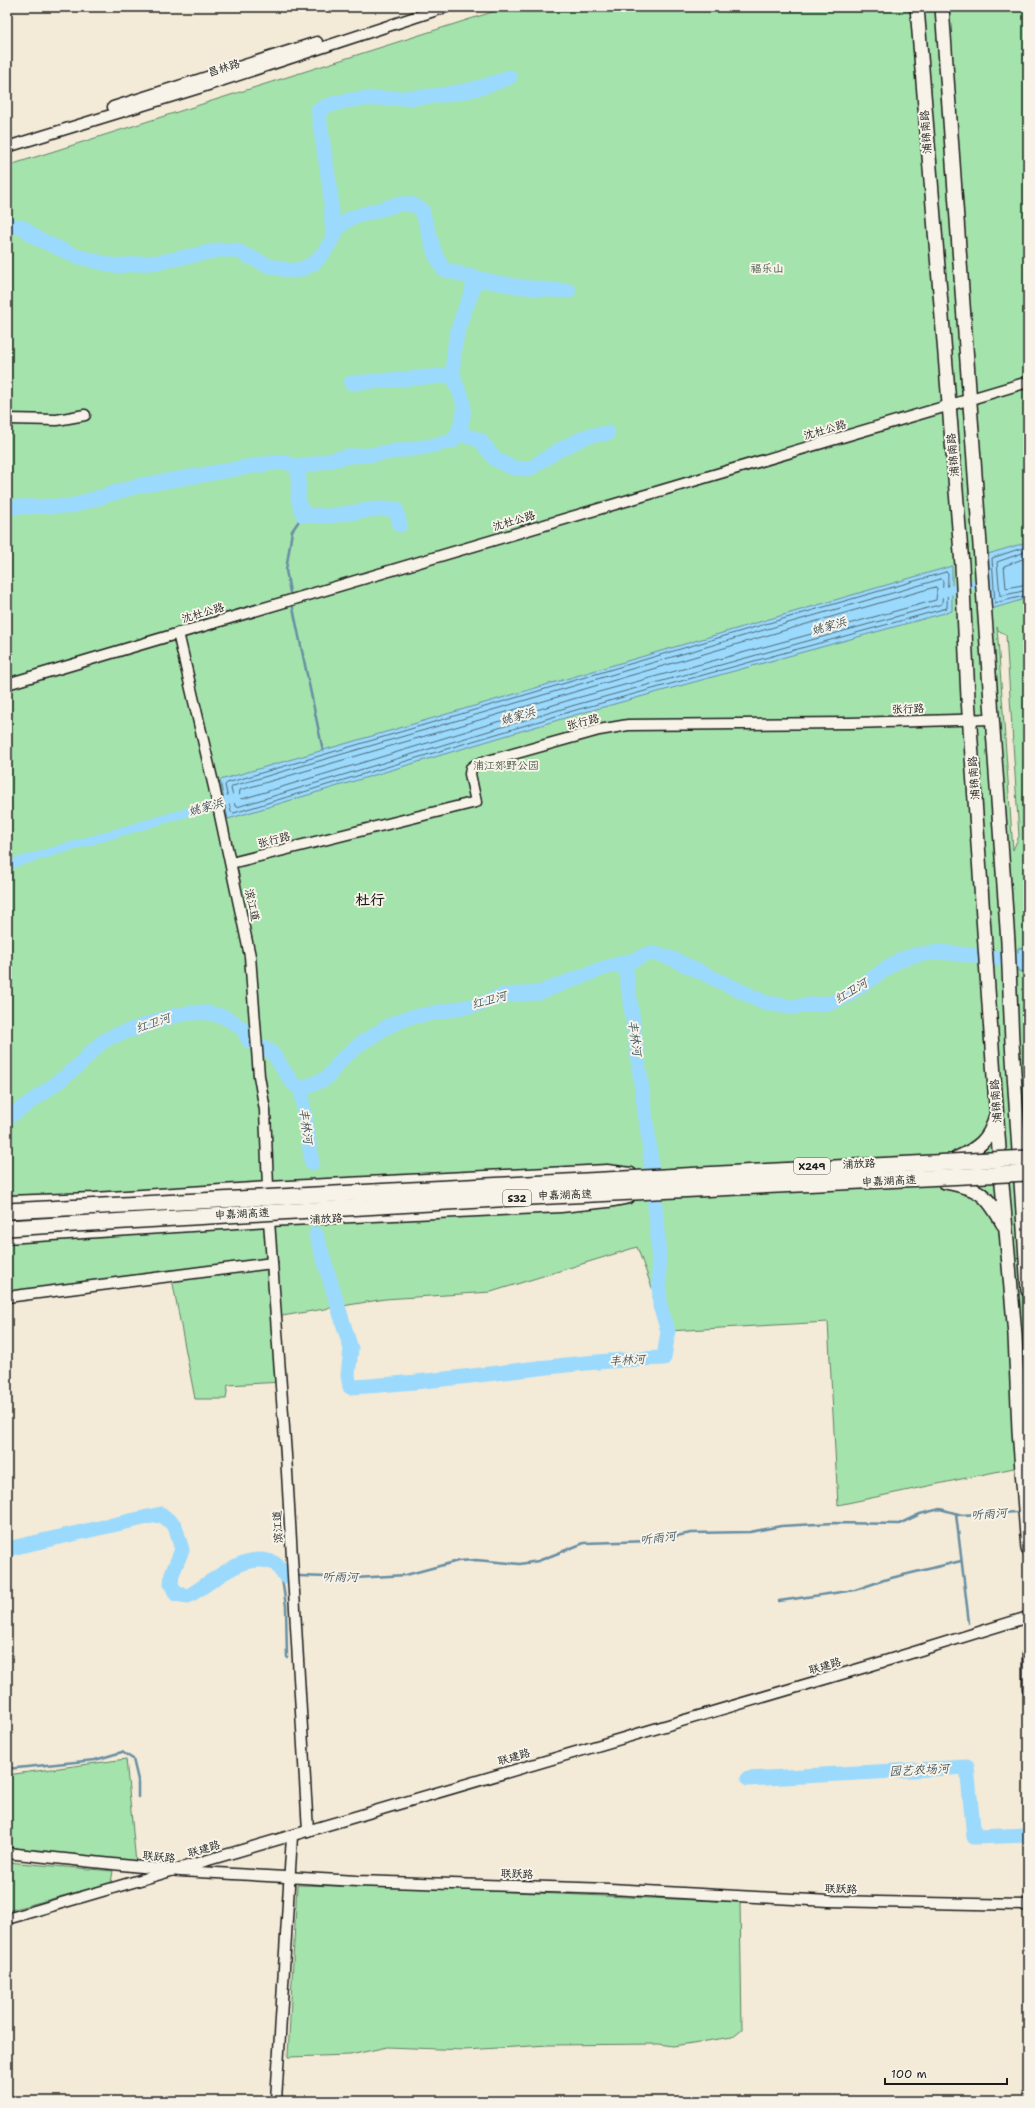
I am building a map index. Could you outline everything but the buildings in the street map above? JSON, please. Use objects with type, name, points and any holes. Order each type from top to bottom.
[{"type":"highway","name":"申嘉湖高速","points":[[7,1211],[1025,1155]]},
{"type":"highway","name":"申嘉湖高速","points":[[7,1229],[531,1197],[1025,1177]]},
{"type":"main road","name":"浦锦南路","points":[[916,7],[962,565],[970,718],[986,940],[996,1112],[1015,1335],[1019,1430],[1028,1549]]},
{"type":"main road","points":[[942,7],[970,400]]},
{"type":"main road","name":"浦锦南路","points":[[970,400],[1010,968],[1012,1042],[1025,1155],[1028,1290]]},
{"type":"main road","points":[[957,1158],[984,1143],[992,1128],[996,1112]]},
{"type":"main road","name":"浦放路","points":[[7,1207],[999,1155],[1025,1155]]},
{"type":"main road","name":"浦放路","points":[[7,1229],[647,1194],[1001,1180],[1025,1177]]},
{"type":"main road","points":[[945,1182],[967,1186],[985,1195],[994,1207],[1005,1231]]},
{"type":"street","name":"昌林路","points":[[7,140],[426,7]]},
{"type":"street","name":"昌林路","points":[[7,147],[199,88],[446,7]]},
{"type":"street","name":"沈杜公路","points":[[7,684],[1028,382]]},
{"type":"street","points":[[7,419],[57,420],[85,415]]},
{"type":"street","name":"滨江道","points":[[178,633],[231,863],[250,956],[258,1051],[266,1118],[268,1187]]},
{"type":"street","name":"张行路","points":[[231,863],[476,802],[470,774],[471,768],[478,764],[599,730],[628,725],[850,723],[992,718]]},
{"type":"street","name":"浦放路","points":[[7,1201],[94,1198],[268,1187],[607,1170],[644,1174]]},
{"type":"street","name":"浦放路","points":[[7,1238],[269,1222],[562,1207],[608,1202],[647,1194]]},
{"type":"street","name":"滨江道","points":[[269,1222],[285,1440],[308,1831]]},
{"type":"street","points":[[7,1297],[272,1263]]},
{"type":"street","name":"联建路","points":[[7,1919],[869,1666],[1028,1617]]},
{"type":"street","points":[[1028,1654],[1028,1689]]},
{"type":"street","points":[[276,2101],[292,1836]]},
{"type":"street","name":"联跃路","points":[[7,1853],[170,1870],[357,1882],[610,1889],[829,1901],[1028,1906]]},
{"type":"green space","name":"浦江郊野公园","points":[[508,7],[1028,7],[1028,1465],[838,1505],[828,1322],[668,1331],[637,1247],[491,1292],[385,1299],[276,1317],[282,1382],[228,1385],[226,1399],[195,1399],[172,1279],[7,1297],[7,166]],"holes":[[[997,627],[998,630],[1006,635],[1019,836],[1013,850]]]},
{"type":"green space","points":[[126,1759],[136,1863],[7,1847],[7,1775]]},
{"type":"green space","points":[[7,1862],[113,1871],[111,1883],[7,1911]]},
{"type":"green space","points":[[297,1885],[421,1888],[740,1902],[742,2029],[732,2037],[673,2046],[659,2044],[548,2045],[465,2050],[387,2047],[350,2055],[288,2057]]},
{"type":"water","points":[[1028,542],[1028,598],[991,609],[988,554]]},
{"type":"water","points":[[952,566],[952,611],[578,714],[228,819],[220,780]]},
{"type":"water","points":[[1018,948],[1028,949],[1028,972],[1018,971]]},
{"type":"waterway","points":[[333,236],[330,189],[318,110],[349,100],[444,95],[471,90],[510,77]]},
{"type":"waterway","points":[[7,225],[24,228],[36,238],[76,256],[115,266],[160,262],[219,250],[235,250],[267,265],[291,271],[302,269],[314,263],[325,251],[339,227],[351,218],[398,204],[411,204],[422,210],[435,254],[443,269],[474,278],[505,284],[537,289],[569,291]]},
{"type":"waterway","points":[[7,507],[71,506],[137,486],[271,463],[285,462],[294,466],[305,466],[349,456],[370,455],[425,447],[453,441],[461,426],[464,409],[462,398],[453,376],[454,351],[459,326],[473,288],[474,277]]},
{"type":"waterway","points":[[351,383],[454,375]]},
{"type":"waterway","points":[[458,433],[480,440],[495,459],[513,468],[529,469],[557,451],[587,436],[608,433]]},
{"type":"waterway","points":[[299,466],[298,499],[303,515],[328,516],[376,509],[396,509],[400,525]]},
{"type":"waterway","points":[[291,598],[286,570],[292,531],[303,515]]},
{"type":"waterway","name":"姚家浜","points":[[941,593],[987,580]]},
{"type":"waterway","points":[[292,603],[323,751]]},
{"type":"waterway","name":"姚家浜","points":[[7,865],[236,798]]},
{"type":"waterway","name":"红卫河","points":[[7,1118],[65,1076],[102,1042],[118,1034],[177,1015],[204,1013],[217,1015],[229,1020],[242,1029],[249,1041],[266,1048],[271,1052],[292,1082],[301,1089],[327,1078],[341,1060],[360,1044],[388,1026],[407,1018],[477,1005],[504,995],[538,993],[604,968],[634,960],[647,954],[658,954],[673,959],[766,1003],[791,1007],[830,1003],[845,997],[899,960],[915,955],[939,952],[1028,961]]},
{"type":"waterway","name":"丰林河","points":[[316,1234],[351,1349],[348,1375],[350,1387],[429,1381],[585,1363],[664,1358],[668,1331],[660,1306],[658,1237],[649,1142],[625,962]]},
{"type":"waterway","name":"丰林河","points":[[301,1089],[312,1163]]},
{"type":"waterway","name":"听雨河","points":[[300,1576],[355,1578],[406,1575],[458,1561],[476,1560],[520,1564],[538,1561],[584,1543],[652,1541],[691,1533],[750,1532],[781,1526],[834,1523],[899,1524],[920,1514],[940,1509],[962,1515],[1017,1512]]},
{"type":"waterway","name":"听雨河","points":[[7,1549],[161,1514],[175,1526],[182,1550],[172,1574],[171,1584],[176,1594],[188,1596],[229,1570],[240,1564],[251,1561],[263,1560],[274,1563],[286,1576]]},
{"type":"waterway","points":[[956,1514],[969,1623]]},
{"type":"waterway","points":[[779,1601],[855,1590],[887,1579],[961,1561]]},
{"type":"waterway","points":[[281,1571],[286,1606],[287,1657]]},
{"type":"waterway","points":[[7,1769],[95,1760],[122,1752],[133,1759],[138,1780],[138,1797]]},
{"type":"waterway","name":"园艺农场河","points":[[748,1779],[967,1767],[974,1837],[1028,1835]]},
{"type":"district","name":"杜行","points":[[370,900]]},
{"type":"park label","name":"福乐山","points":[[767,268]]}]
